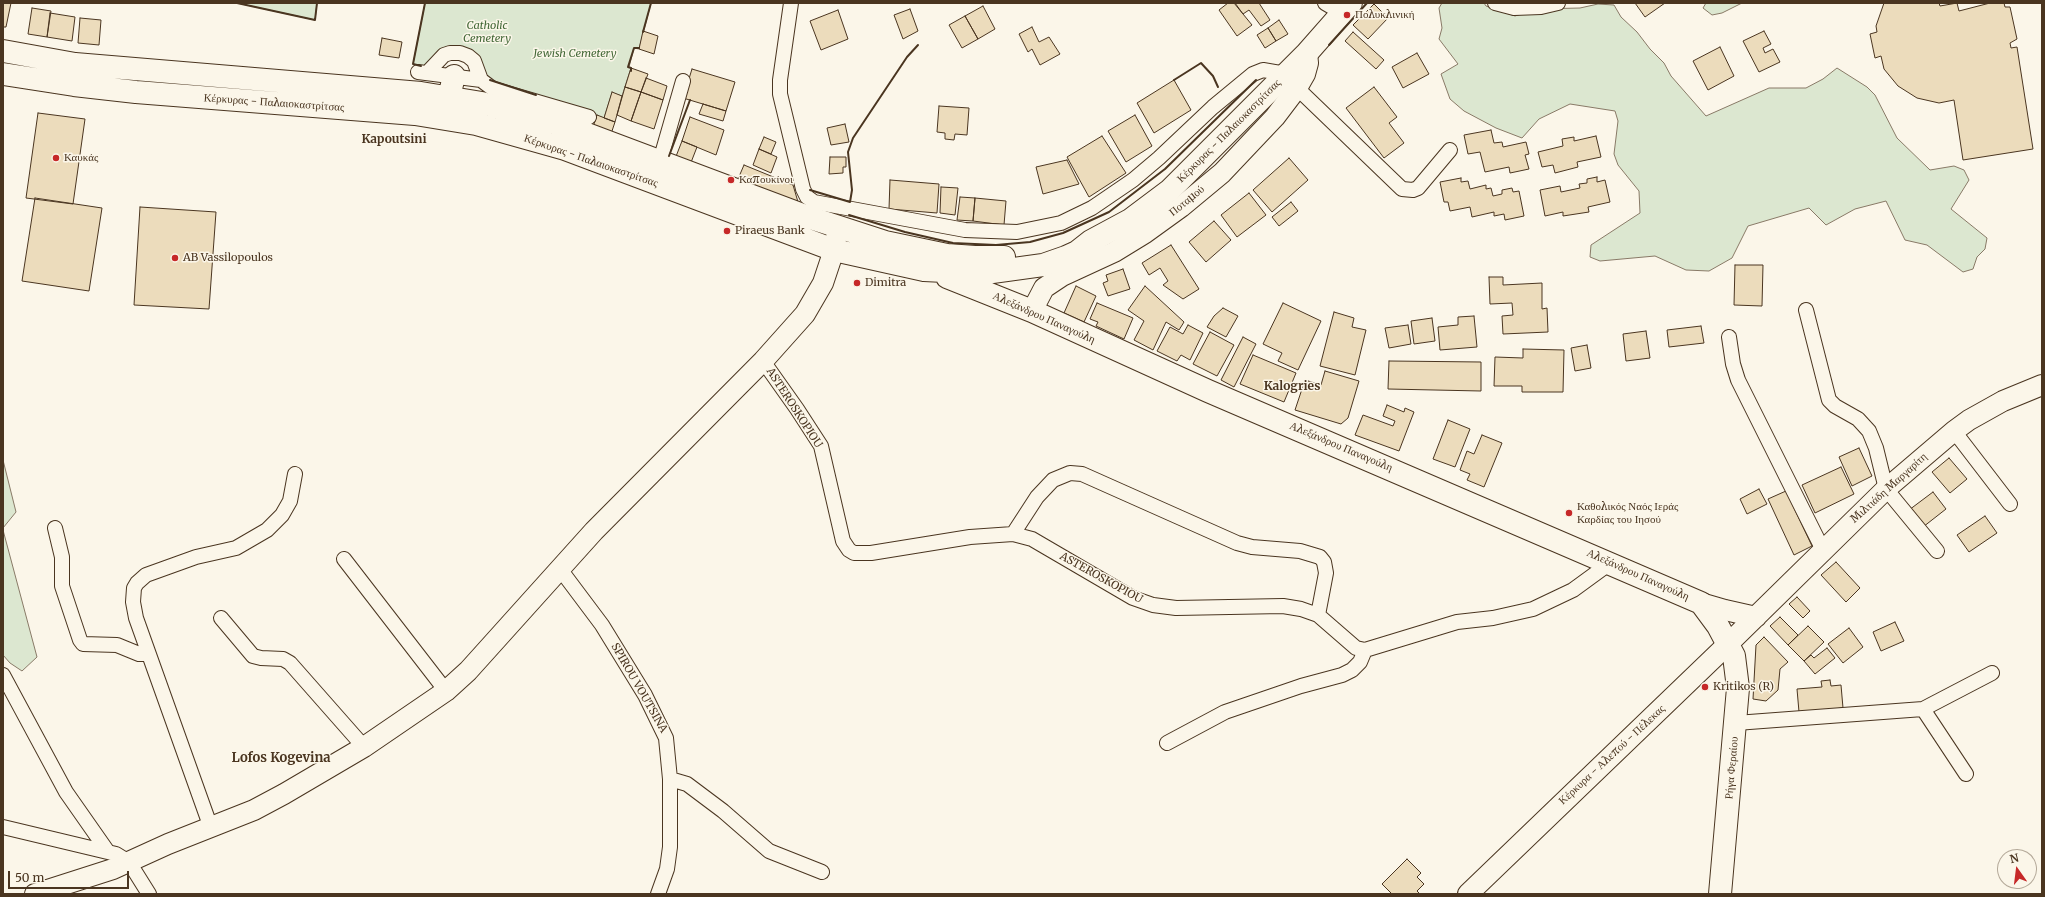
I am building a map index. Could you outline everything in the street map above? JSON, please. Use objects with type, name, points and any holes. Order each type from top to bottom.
[{"type":"main road","name":"Κέρκυρας - Παλαιοκαστρίτσας","points":[[3,74],[74,86],[416,114],[476,124],[565,149],[834,250],[935,272],[984,272],[1043,265],[1077,252],[1091,241],[1130,220],[1170,190],[1291,81],[1307,53],[1339,6]]},
{"type":"main road","name":"Κέρκυρας - Παλαιοκαστρίτσας","points":[[3,51],[75,64],[139,71],[421,93],[550,114],[571,128],[660,162],[811,210],[838,227],[923,251],[974,257],[1018,255],[1040,252],[1066,244],[1091,241]]},
{"type":"main road","points":[[449,97],[454,76]]},
{"type":"main road","name":"Αλεξάνδρου Παναγούλη","points":[[935,272],[1032,311],[1208,391],[1701,603],[1728,644]]},
{"type":"main road","name":"Ρήγα Φεραίου","points":[[1720,894],[1738,688],[1734,656],[1728,644]]},
{"type":"street","points":[[791,3],[780,80],[780,94],[803,189],[811,210],[965,230],[1017,232],[1046,228],[1074,218],[1133,180],[1165,153],[1213,107],[1252,74],[1263,70],[1291,81],[1402,189],[1413,190],[1418,188],[1450,150]]},
{"type":"street","points":[[1495,3],[1514,8],[1540,7],[1558,3]]},
{"type":"street","points":[[481,80],[474,61],[468,56],[460,53],[444,55],[422,72],[481,80],[493,89],[550,114],[589,117]]},
{"type":"street","points":[[660,162],[683,81]]},
{"type":"street","name":"Ποταμού","points":[[1032,311],[1044,288],[1062,276],[1114,252],[1145,233],[1181,207],[1222,173],[1275,117],[1291,81]]},
{"type":"street","points":[[35,894],[104,872],[168,844],[211,828],[274,800],[364,747],[446,691],[468,670],[594,531],[791,331],[812,304],[823,283],[834,250],[838,227]]},
{"type":"street","points":[[1806,310],[1830,400],[1835,406],[1858,419],[1869,431],[1876,448],[1886,489],[1937,551]]},
{"type":"street","points":[[1729,337],[1733,364],[1738,380],[1823,550]]},
{"type":"street","name":"ASTEROSKOPIOU","points":[[763,361],[821,446],[843,542],[849,550],[854,553],[871,553],[985,535],[1013,534],[1032,539],[1133,598],[1153,606],[1176,608],[1283,606],[1301,609],[1318,615],[1356,648],[1365,650]]},
{"type":"street","name":"Μιλτιάδη Μαργαρίτη","points":[[1756,617],[1886,489],[1954,431],[2003,401],[2042,385]]},
{"type":"street","points":[[1954,431],[2010,504]]},
{"type":"street","points":[[1013,534],[1033,503],[1053,480],[1070,473],[1082,474],[1237,543],[1252,547],[1300,551],[1320,557],[1324,562],[1326,573],[1318,615]]},
{"type":"street","points":[[211,828],[148,654],[134,609],[132,594],[137,583],[146,575],[176,563],[236,548],[263,533],[282,515],[290,501],[295,474]]},
{"type":"street","points":[[56,528],[62,557],[62,586],[80,640],[84,644],[117,646],[139,654],[148,654]]},
{"type":"street","points":[[344,559],[446,691]]},
{"type":"street","points":[[1167,743],[1225,712],[1301,686],[1342,675],[1352,670],[1360,662],[1365,650],[1457,622],[1493,618],[1532,609],[1573,590],[1610,563]]},
{"type":"street","name":"SPIROU VOUTSINA","points":[[560,569],[602,624],[657,715],[666,738],[670,779],[670,847],[667,869],[658,894]]},
{"type":"street","points":[[1701,603],[1756,617]]},
{"type":"street","name":"Κέρκυρα - Αλεπού - Πέλεκας","points":[[1468,894],[1756,617]]},
{"type":"street","points":[[221,618],[253,656],[283,659],[290,662],[364,747]]},
{"type":"street","points":[[1736,723],[1922,709],[1992,673]]},
{"type":"street","points":[[3,675],[66,792],[108,852]]},
{"type":"street","points":[[1922,709],[1966,774]]},
{"type":"street","points":[[670,779],[687,784],[723,811],[769,852],[822,872]]},
{"type":"street","points":[[3,827],[124,857],[149,894]]},
{"type":"green space","points":[[237,3],[317,3],[315,20]]},
{"type":"green space","name":"Jewish Cemetery","points":[[425,3],[651,3],[639,49],[634,48],[629,67],[631,68],[622,96],[612,93],[604,118],[482,77],[466,52],[428,67],[413,64]]},
{"type":"green space","points":[[1442,3],[1484,3],[1486,6],[1515,16],[1537,9],[1580,8],[1598,4],[1614,5],[1621,17],[1637,32],[1650,49],[1664,63],[1671,76],[1706,116],[1769,88],[1806,88],[1823,79],[1837,68],[1867,87],[1875,95],[1897,138],[1930,170],[1954,166],[1964,170],[1969,180],[1951,209],[1987,238],[1985,249],[1977,257],[1973,269],[1963,272],[1927,245],[1905,240],[1886,201],[1855,209],[1826,225],[1809,208],[1748,226],[1732,258],[1709,271],[1686,270],[1655,256],[1600,261],[1590,257],[1591,245],[1640,213],[1639,191],[1618,165],[1614,154],[1618,121],[1615,111],[1570,104],[1539,119],[1522,138],[1496,128],[1464,111],[1450,99],[1441,74],[1458,64],[1439,39],[1442,28],[1439,8]]},
{"type":"green space","points":[[1706,3],[1742,3],[1722,13],[1712,15],[1703,8]]},
{"type":"green space","points":[[3,460],[16,512],[3,528]]},
{"type":"green space","points":[[3,530],[37,657],[22,671],[10,663],[3,655]]},
{"type":"building","points":[[3,3],[11,3],[6,27],[3,27]]},
{"type":"building","points":[[1228,3],[1234,3],[1252,25],[1237,36],[1219,10]]},
{"type":"building","points":[[1235,3],[1259,3],[1270,20],[1261,26],[1249,10],[1243,14]]},
{"type":"building","points":[[1635,3],[1665,3],[1645,17]]},
{"type":"building","points":[[1884,3],[1939,3],[1940,6],[1957,3],[1959,11],[1990,3],[2004,3],[2005,7],[2010,7],[2017,39],[2010,43],[2011,48],[2017,47],[2033,149],[1963,160],[1954,100],[1939,103],[1917,98],[1898,86],[1884,69],[1881,56],[1875,58],[1870,34],[1877,32],[1876,26]]},
{"type":"building","points":[[1374,4],[1388,18],[1368,39],[1353,25]]},
{"type":"building","points":[[983,6],[995,29],[978,39],[965,16]]},
{"type":"building","points":[[32,8],[51,11],[47,37],[28,34]]},
{"type":"building","points":[[910,9],[918,31],[903,39],[894,15]]},
{"type":"building","points":[[838,10],[848,39],[821,50],[810,21]]},
{"type":"building","points":[[50,13],[75,17],[72,41],[47,37]]},
{"type":"building","points":[[965,16],[978,39],[962,48],[949,25]]},
{"type":"building","points":[[80,18],[101,20],[99,45],[78,43]]},
{"type":"building","points":[[1279,20],[1288,34],[1276,41],[1268,28]]},
{"type":"building","points":[[1032,27],[1039,42],[1049,37],[1060,54],[1040,65],[1032,49],[1028,52],[1019,34]]},
{"type":"building","points":[[1268,28],[1276,41],[1265,48],[1257,35]]},
{"type":"building","points":[[643,31],[658,36],[654,54],[639,49]]},
{"type":"building","points":[[1764,31],[1771,44],[1763,48],[1765,53],[1773,49],[1780,62],[1759,72],[1743,41]]},
{"type":"building","points":[[1353,32],[1384,60],[1376,69],[1345,41]]},
{"type":"building","points":[[382,38],[402,42],[399,58],[379,55]]},
{"type":"building","points":[[1720,47],[1734,76],[1708,90],[1693,61]]},
{"type":"building","points":[[1417,53],[1429,74],[1403,88],[1392,67]]},
{"type":"building","points":[[631,68],[648,74],[641,92],[625,87]]},
{"type":"building","points":[[692,69],[735,82],[726,111],[683,98]]},
{"type":"building","points":[[646,78],[667,86],[663,100],[641,92]]},
{"type":"building","points":[[1174,80],[1191,110],[1154,133],[1137,103]]},
{"type":"building","points":[[625,87],[641,92],[631,121],[617,115]]},
{"type":"building","points":[[1374,87],[1397,117],[1389,123],[1404,143],[1384,158],[1346,108]]},
{"type":"building","points":[[612,92],[622,96],[615,122],[604,118]]},
{"type":"building","points":[[641,92],[663,100],[654,129],[631,121]]},
{"type":"building","points":[[703,104],[726,111],[723,121],[699,114]]},
{"type":"building","points":[[939,106],[969,108],[967,135],[955,134],[954,140],[945,139],[945,133],[937,132]]},
{"type":"building","name":"Καυκάς","points":[[38,113],[85,119],[73,204],[26,198]]},
{"type":"building","points":[[597,115],[615,122],[611,134],[593,127]]},
{"type":"building","points":[[1135,115],[1152,146],[1126,162],[1108,131]]},
{"type":"building","points":[[690,117],[724,130],[716,155],[682,141]]},
{"type":"building","points":[[845,124],[849,142],[831,145],[827,128]]},
{"type":"building","points":[[1491,130],[1494,143],[1502,142],[1503,147],[1526,142],[1529,154],[1525,155],[1529,169],[1510,173],[1509,167],[1485,172],[1480,152],[1468,154],[1464,135]]},
{"type":"building","points":[[1102,136],[1126,173],[1089,197],[1067,157]]},
{"type":"building","points":[[1596,136],[1601,157],[1577,162],[1578,167],[1555,173],[1553,165],[1542,167],[1538,152],[1563,146],[1562,139],[1574,137],[1574,141]]},
{"type":"building","points":[[764,137],[776,142],[771,154],[759,149]]},
{"type":"building","points":[[682,141],[697,147],[690,165],[675,159]]},
{"type":"building","points":[[759,149],[777,157],[771,173],[753,165]]},
{"type":"building","points":[[830,157],[846,157],[846,167],[843,167],[843,173],[829,174]]},
{"type":"building","points":[[1289,158],[1308,180],[1272,212],[1253,190]]},
{"type":"building","points":[[1067,160],[1079,184],[1043,194],[1036,167]]},
{"type":"building","points":[[744,165],[793,185],[798,202],[738,179]]},
{"type":"building","points":[[1597,177],[1597,182],[1605,180],[1610,202],[1588,207],[1589,212],[1563,216],[1563,212],[1545,216],[1540,190],[1560,186],[1561,192],[1580,188],[1579,184],[1587,183],[1587,179]]},
{"type":"building","points":[[1461,178],[1461,182],[1468,181],[1470,189],[1486,185],[1486,189],[1491,188],[1493,196],[1502,194],[1502,190],[1512,188],[1513,192],[1519,191],[1524,216],[1505,220],[1504,214],[1494,216],[1494,212],[1472,217],[1470,207],[1450,211],[1448,202],[1444,202],[1440,182]]},
{"type":"building","points":[[890,180],[939,184],[937,213],[889,209]]},
{"type":"building","points":[[941,187],[958,188],[955,215],[940,213]]},
{"type":"building","points":[[1249,193],[1266,215],[1237,237],[1221,215]]},
{"type":"building","points":[[960,197],[975,198],[973,221],[957,220]]},
{"type":"building","points":[[35,198],[102,208],[89,291],[22,281]]},
{"type":"building","points":[[975,198],[1006,201],[1004,225],[973,221]]},
{"type":"building","points":[[1291,202],[1298,211],[1279,226],[1272,217]]},
{"type":"building","name":"AB Vassilopoulos","points":[[140,207],[216,212],[209,309],[134,305]]},
{"type":"building","points":[[1214,221],[1231,240],[1206,262],[1189,242]]},
{"type":"building","points":[[1171,245],[1199,289],[1183,299],[1163,285],[1168,281],[1160,268],[1149,275],[1142,263]]},
{"type":"building","points":[[1735,265],[1763,265],[1762,306],[1734,305]]},
{"type":"building","points":[[1123,269],[1130,289],[1108,296],[1103,283],[1108,281],[1106,275]]},
{"type":"building","points":[[1489,277],[1503,277],[1503,285],[1542,283],[1542,309],[1547,308],[1548,332],[1503,334],[1502,316],[1513,315],[1512,303],[1490,304]]},
{"type":"building","points":[[1076,286],[1096,296],[1084,322],[1064,313]]},
{"type":"building","points":[[1145,286],[1184,322],[1179,330],[1166,322],[1153,350],[1134,340],[1144,321],[1128,310]]},
{"type":"building","points":[[1097,303],[1133,318],[1124,339],[1096,326],[1098,322],[1090,319]]},
{"type":"building","points":[[1283,303],[1321,321],[1298,370],[1278,361],[1282,353],[1263,344]]},
{"type":"building","points":[[1223,308],[1238,316],[1226,337],[1207,327],[1214,316]]},
{"type":"building","points":[[1334,312],[1354,318],[1352,327],[1366,330],[1355,375],[1320,366]]},
{"type":"building","points":[[1474,316],[1477,347],[1440,350],[1438,327],[1458,325],[1458,317]]},
{"type":"building","points":[[1432,318],[1435,341],[1414,344],[1411,321]]},
{"type":"building","points":[[1188,325],[1203,333],[1190,360],[1181,355],[1177,361],[1157,351],[1170,327],[1183,334]]},
{"type":"building","points":[[1408,325],[1411,344],[1389,348],[1385,328]]},
{"type":"building","points":[[1701,326],[1704,343],[1669,347],[1667,330]]},
{"type":"building","points":[[1646,331],[1650,358],[1626,361],[1623,334]]},
{"type":"building","points":[[1210,332],[1234,345],[1217,376],[1193,364]]},
{"type":"building","points":[[1243,337],[1256,344],[1234,387],[1221,380]]},
{"type":"building","points":[[1587,345],[1591,368],[1575,371],[1571,348]]},
{"type":"building","points":[[1523,349],[1564,350],[1563,392],[1522,392],[1522,386],[1494,386],[1495,357],[1523,358]]},
{"type":"building","points":[[1253,355],[1296,373],[1284,402],[1240,384]]},
{"type":"building","points":[[1389,361],[1481,362],[1481,391],[1388,389]]},
{"type":"building","points":[[1325,371],[1359,381],[1348,418],[1341,424],[1295,410],[1305,380],[1321,385]]},
{"type":"building","points":[[1387,405],[1404,412],[1405,408],[1414,412],[1399,451],[1355,435],[1363,415],[1393,426],[1395,421],[1383,416]]},
{"type":"building","points":[[1448,420],[1470,429],[1455,467],[1433,459]]},
{"type":"building","points":[[1482,435],[1502,443],[1484,487],[1467,480],[1470,474],[1460,470],[1467,451],[1474,454]]},
{"type":"building","points":[[1859,448],[1872,476],[1852,486],[1839,457]]},
{"type":"building","points":[[1949,458],[1967,479],[1950,493],[1932,472]]},
{"type":"building","points":[[1841,467],[1854,494],[1815,513],[1802,485]]},
{"type":"building","points":[[1759,489],[1767,504],[1747,514],[1740,499]]},
{"type":"building","points":[[1786,491],[1812,546],[1794,555],[1768,499]]},
{"type":"building","points":[[1933,492],[1946,509],[1923,527],[1909,510]]},
{"type":"building","points":[[1985,516],[1997,533],[1969,552],[1957,535]]},
{"type":"building","points":[[1836,562],[1860,588],[1846,602],[1821,575]]},
{"type":"building","points":[[1797,597],[1810,611],[1803,618],[1789,604]]},
{"type":"building","points":[[1780,617],[1798,635],[1788,645],[1770,626]]},
{"type":"building","points":[[1895,622],[1904,641],[1881,651],[1873,632]]},
{"type":"building","points":[[1808,626],[1824,642],[1804,661],[1788,645]]},
{"type":"building","points":[[1849,628],[1863,647],[1843,663],[1828,644]]},
{"type":"building","points":[[1764,637],[1788,662],[1780,669],[1778,690],[1766,701],[1753,699],[1756,645]]},
{"type":"building","points":[[1827,648],[1835,658],[1815,674],[1804,661],[1811,655],[1814,658]]},
{"type":"building","points":[[1830,680],[1831,686],[1841,685],[1843,708],[1799,712],[1797,689],[1822,687],[1821,681]]},
{"type":"building","points":[[1407,859],[1421,873],[1417,877],[1424,884],[1417,891],[1420,894],[1392,894],[1382,884]]},
{"type":"wall","points":[[237,3],[315,20],[317,3]]},
{"type":"wall","points":[[421,66],[413,64],[425,3]]},
{"type":"wall","points":[[643,32],[651,3]]},
{"type":"wall","points":[[1329,45],[1367,3]]},
{"type":"wall","points":[[810,190],[850,202],[852,190],[848,152],[853,138],[907,57],[918,45]]},
{"type":"wall","points":[[631,71],[631,68],[628,67],[634,48],[639,48]]},
{"type":"wall","points":[[1174,80],[1201,63],[1213,76],[1218,87]]},
{"type":"wall","points":[[490,80],[536,95]]},
{"type":"wall","points":[[849,215],[905,232],[953,243],[996,245],[1030,242],[1063,233],[1109,212],[1165,169],[1256,80]]},
{"type":"wall","points":[[669,156],[690,100]]},
{"type":"place","name":"Πολυκλινική","points":[[1347,15]]},
{"type":"place","name":"Καυκάς","points":[[56,158]]},
{"type":"place","name":"Καπουκίνοι","points":[[731,180]]},
{"type":"place","name":"Piraeus Bank","points":[[727,231]]},
{"type":"place","name":"AB Vassilopoulos","points":[[175,258]]},
{"type":"place","name":"Dimitra","points":[[857,283]]},
{"type":"place","name":"Καθολικός Ναός Ιεράς Καρδίας του Ιησού","points":[[1569,513]]},
{"type":"place","name":"Kritikos (R)","points":[[1705,687]]},
{"type":"district","name":"Kapoutsini","points":[[394,140]]},
{"type":"district","name":"Kalogries","points":[[1292,387]]},
{"type":"district","name":"Lofos Kogevina","points":[[281,758]]},
{"type":"park label","name":"Catholic Cemetery","points":[[487,32]]}]
